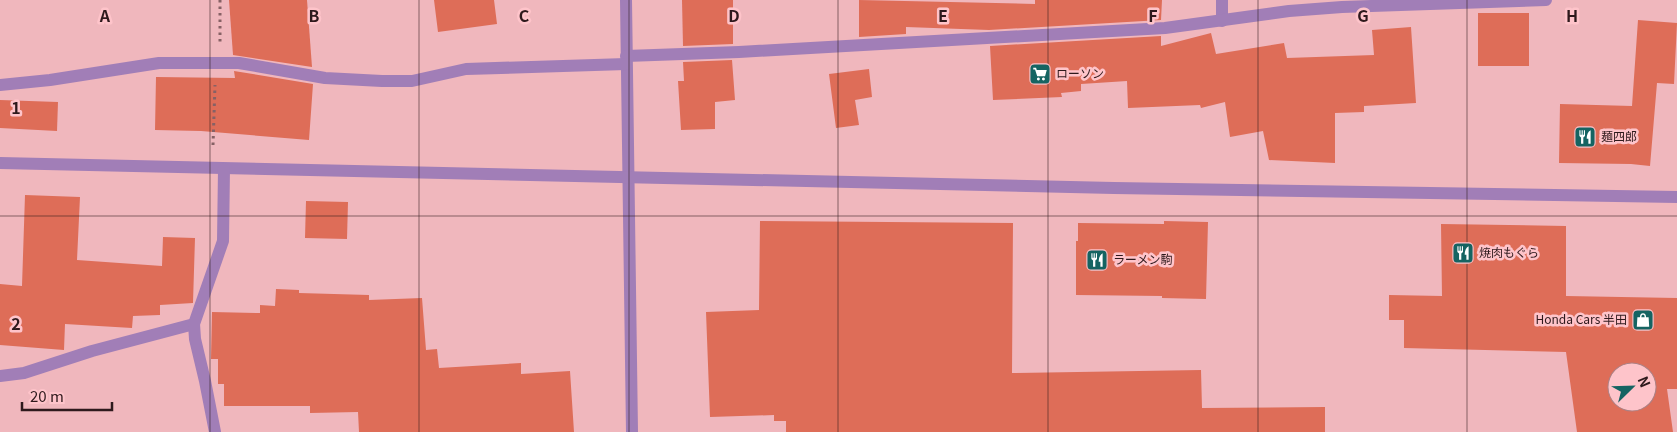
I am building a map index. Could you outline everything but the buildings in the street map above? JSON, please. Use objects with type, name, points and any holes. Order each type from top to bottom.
[{"type":"street","points":[[626,0],[632,432]]},
{"type":"street","points":[[1222,0],[1222,21]]},
{"type":"street","points":[[0,85],[50,80],[159,62],[239,63],[325,78],[412,81],[466,69],[1156,28],[1289,11],[1455,1],[1546,0]]},
{"type":"street","points":[[0,163],[628,178],[1677,197]]},
{"type":"street","points":[[215,432],[194,339],[194,324],[223,241],[224,169]]},
{"type":"street","points":[[0,376],[24,373],[92,351],[194,324]]},
{"type":"place","name":"ローソン","points":[[1040,74]]},
{"type":"place","name":"麺四郎","points":[[1585,137]]},
{"type":"place","name":"焼肉もぐら","points":[[1463,253]]},
{"type":"place","name":"ラーメン駒","points":[[1097,260]]},
{"type":"place","name":"Honda Cars 半田","points":[[1643,320]]}]
